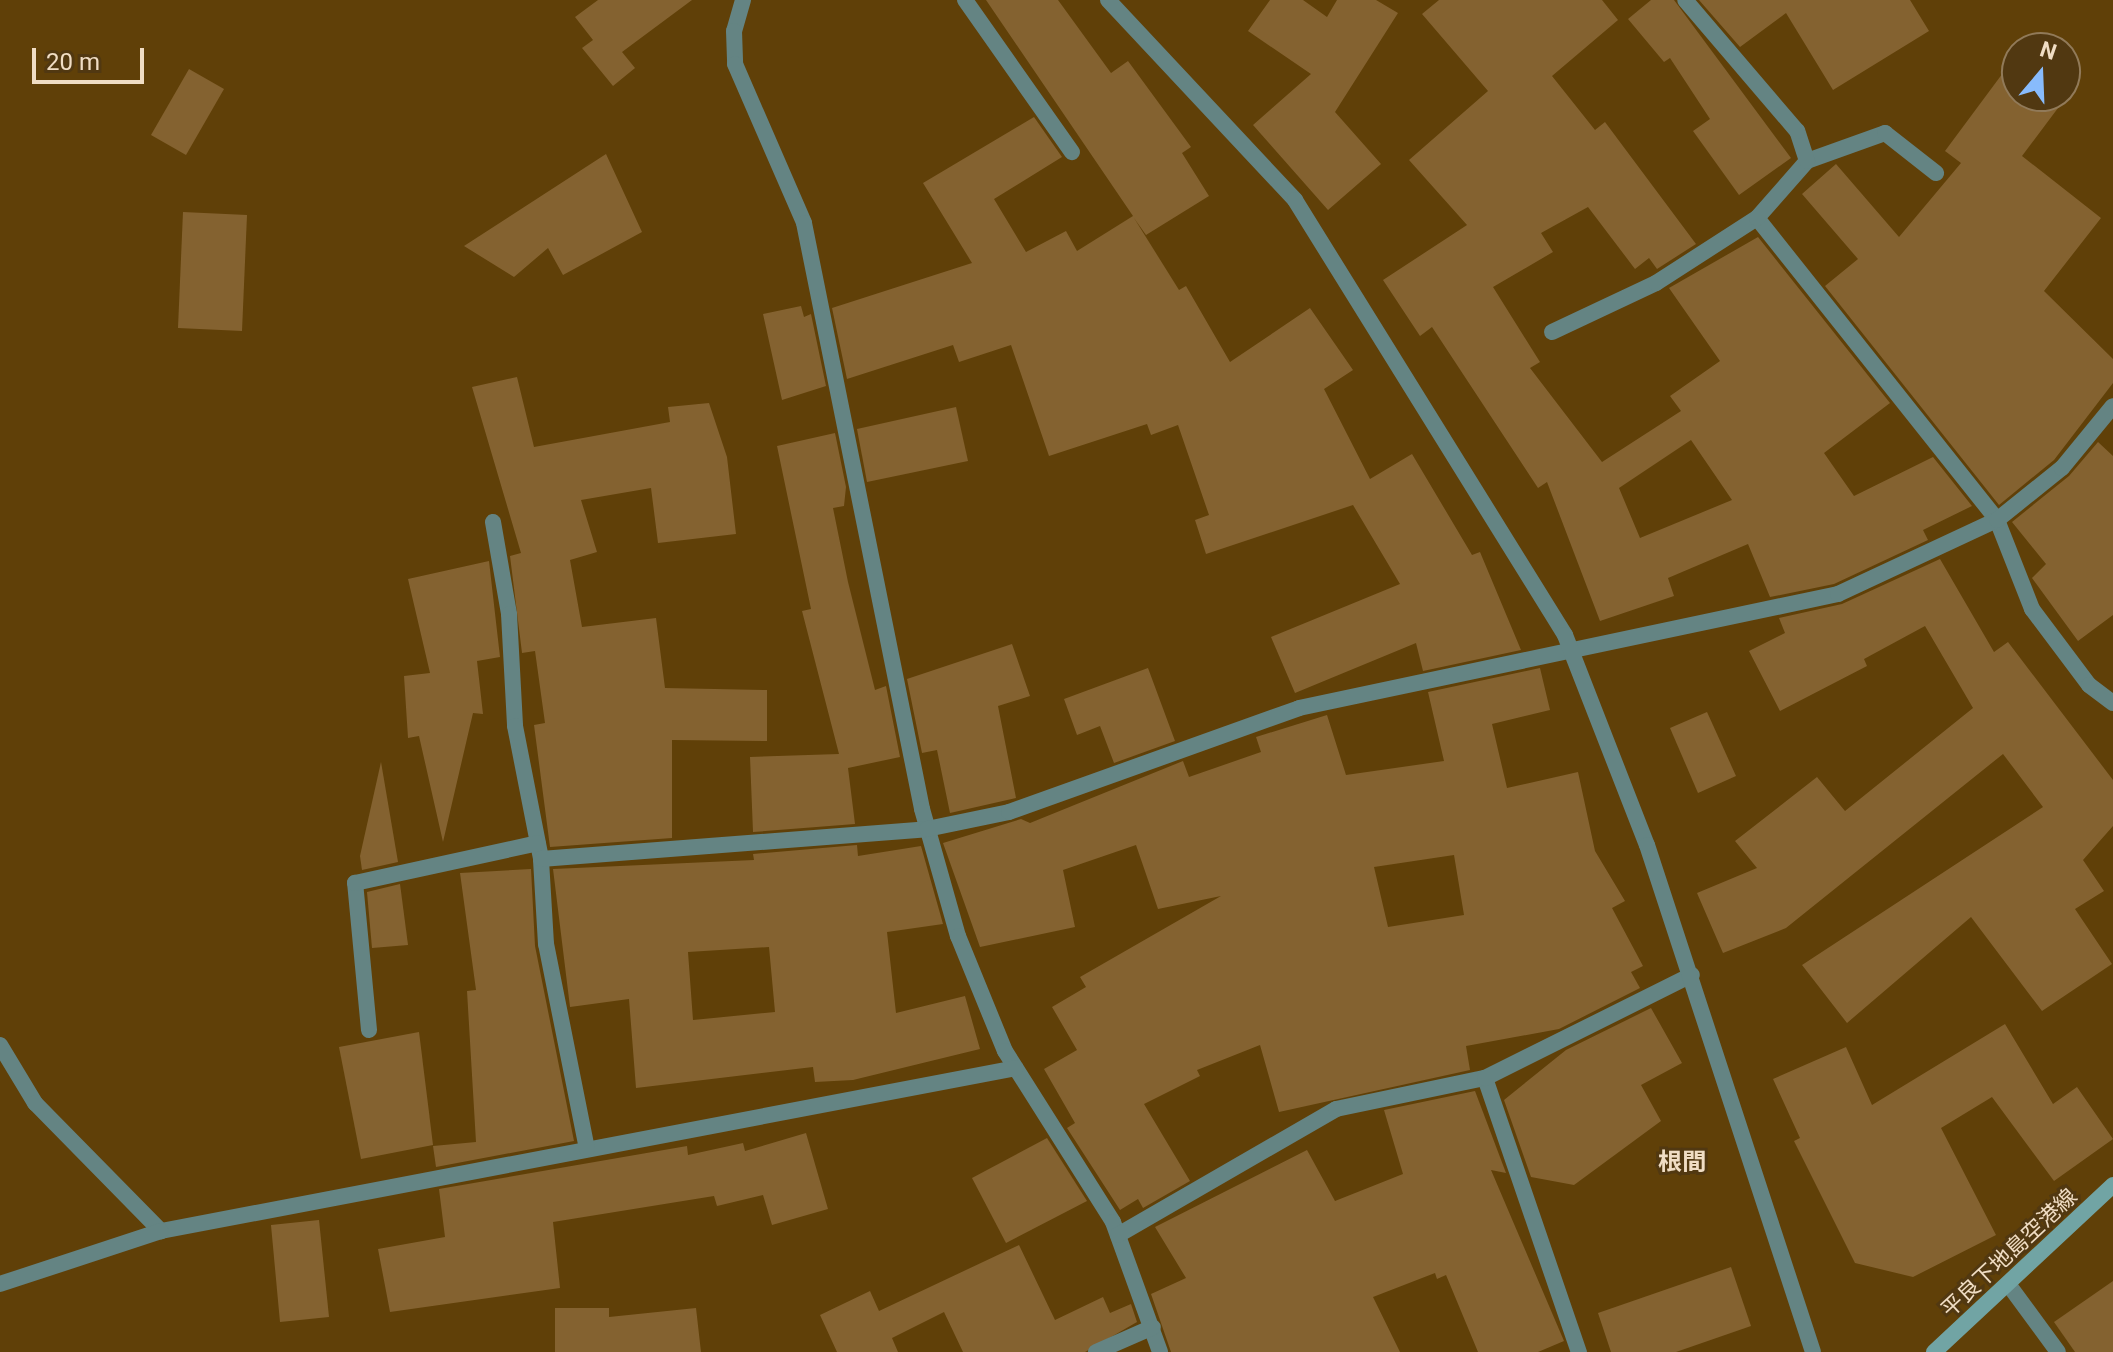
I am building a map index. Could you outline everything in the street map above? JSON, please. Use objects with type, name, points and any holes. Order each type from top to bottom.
[{"type":"main road","name":"平良下地島空港線","points":[[1934,1352],[2011,1288],[2113,1185]]},
{"type":"street","points":[[743,0],[734,31],[735,64],[804,223],[927,829],[958,936],[1016,1068],[1118,1235],[1160,1352]]},
{"type":"street","points":[[965,0],[1072,152]]},
{"type":"street","points":[[1108,0],[1295,200],[1570,648],[1692,975],[1813,1352]]},
{"type":"street","points":[[1685,0],[1797,131],[1807,161]]},
{"type":"street","points":[[1552,332],[1656,283],[1757,218],[1807,161],[1885,133],[1936,173]]},
{"type":"street","points":[[1757,218],[1997,520],[2032,609],[2089,685],[2113,703]]},
{"type":"street","points":[[369,1030],[355,883],[540,851],[927,829],[1009,812],[1299,708],[1570,648],[1693,630],[1838,594],[1997,520],[2062,468],[2113,406]]},
{"type":"street","points":[[493,522],[509,614],[515,726],[540,851],[546,944],[587,1149]]},
{"type":"street","points":[[1118,1235],[1336,1109],[1485,1078],[1692,975]]},
{"type":"street","points":[[0,1045],[35,1103],[161,1231]]},
{"type":"street","points":[[0,1284],[161,1231],[1016,1068]]},
{"type":"street","points":[[1485,1078],[1579,1352]]},
{"type":"street","points":[[2011,1288],[2058,1352]]},
{"type":"street","points":[[1096,1352],[1153,1327]]},
{"type":"building","points":[[598,0],[692,0],[622,52],[635,68],[613,86],[582,48],[593,40],[575,17]]},
{"type":"building","points":[[986,0],[1058,0],[1111,73],[1128,61],[1191,147],[1182,153],[1209,196],[1146,235],[1134,218],[1179,290],[1186,286],[1230,362],[1310,308],[1353,370],[1324,389],[1370,479],[1412,454],[1472,555],[1480,552],[1521,650],[1423,671],[1416,643],[1295,693],[1271,637],[1400,584],[1353,505],[1206,554],[1195,520],[1209,515],[1178,425],[1151,435],[1147,424],[1049,456],[1011,345],[959,362],[953,345],[847,379],[832,308],[972,263],[923,183],[1034,117],[1062,157],[994,199],[1026,252],[1066,231],[1077,251],[1133,216]]},
{"type":"building","points":[[1270,0],[1303,0],[1327,17],[1337,0],[1376,0],[1398,13],[1335,112],[1381,164],[1328,210],[1253,125],[1311,74],[1248,31]]},
{"type":"building","points":[[1439,0],[1602,0],[1618,20],[1552,76],[1595,130],[1605,122],[1696,244],[1657,269],[1649,258],[1635,269],[1588,207],[1541,233],[1553,252],[1493,287],[1540,362],[1530,368],[1602,462],[1681,411],[1670,396],[1720,361],[1669,288],[1758,237],[1890,403],[1824,453],[1854,496],[1933,457],[1972,506],[1923,530],[1928,540],[1834,584],[1770,597],[1748,544],[1668,578],[1674,596],[1600,621],[1547,482],[1538,488],[1432,327],[1420,336],[1383,280],[1467,225],[1409,160],[1488,91],[1422,14]],"holes":[[[1691,440],[1732,500],[1640,538],[1619,488]]]},
{"type":"building","points":[[1651,0],[1674,0],[1791,158],[1739,195],[1693,131],[1710,119],[1670,58],[1664,62],[1628,19]]},
{"type":"building","points":[[1699,0],[1910,0],[1929,31],[1833,90],[1786,13],[1740,47]]},
{"type":"building","points":[[189,69],[224,89],[186,155],[151,135]]},
{"type":"building","points":[[2001,76],[2001,112],[2055,112],[2022,156],[2101,218],[2044,291],[2113,359],[2113,383],[2054,460],[1999,505],[1825,286],[1858,259],[1802,194],[1836,164],[1899,237],[1961,163],[1945,151]]},
{"type":"building","points":[[606,154],[642,232],[563,275],[548,248],[514,277],[464,246]]},
{"type":"building","points":[[183,212],[247,215],[242,331],[178,328]]},
{"type":"building","points":[[801,306],[804,317],[811,314],[826,386],[782,400],[763,314]]},
{"type":"building","points":[[517,377],[534,447],[670,422],[668,407],[709,403],[727,457],[736,534],[658,543],[651,488],[581,500],[597,552],[570,560],[582,627],[656,618],[665,688],[767,690],[767,741],[672,740],[672,838],[550,847],[534,725],[545,723],[535,651],[522,653],[510,556],[521,553],[472,387]]},
{"type":"building","points":[[956,407],[968,461],[867,482],[857,429]]},
{"type":"building","points":[[835,433],[846,487],[844,506],[833,508],[875,690],[886,686],[900,757],[848,768],[855,824],[753,832],[750,757],[839,754],[802,611],[811,609],[777,446]]},
{"type":"building","points":[[2098,442],[2113,456],[2113,615],[2078,641],[2032,578],[2046,564],[2012,522],[2069,476]]},
{"type":"building","points":[[1940,559],[1994,652],[2008,642],[2113,780],[2113,826],[2083,860],[2104,891],[2075,909],[2112,964],[2042,1011],[1971,917],[1847,1023],[1802,965],[2043,807],[2003,754],[1786,928],[1723,953],[1697,893],[1757,868],[1735,841],[1817,777],[1845,811],[1973,708],[1925,626],[1864,659],[1867,666],[1780,711],[1749,651],[1785,633],[1779,618],[1842,604]]},
{"type":"building","points":[[489,561],[500,657],[477,661],[483,714],[473,713],[443,842],[419,736],[408,738],[404,676],[430,673],[408,579]]},
{"type":"building","points":[[1012,644],[1030,696],[998,706],[1016,798],[950,813],[937,750],[922,753],[907,679]]},
{"type":"building","points":[[1148,668],[1175,741],[1114,763],[1100,726],[1077,735],[1064,699]]},
{"type":"building","points":[[1540,668],[1550,710],[1492,724],[1507,788],[1578,772],[1595,851],[1625,901],[1612,908],[1643,966],[1631,972],[1640,988],[1559,1029],[1466,1046],[1470,1070],[1279,1112],[1260,1045],[1197,1070],[1200,1076],[1144,1104],[1190,1181],[1143,1208],[1138,1199],[1120,1210],[1067,1128],[1075,1123],[1044,1069],[1077,1050],[1052,1007],[1086,987],[1080,977],[1221,896],[1158,909],[1136,845],[1063,870],[1075,927],[980,947],[943,843],[1021,819],[1030,823],[1183,761],[1189,777],[1261,752],[1256,737],[1327,715],[1346,775],[1444,761],[1428,692]],"holes":[[[1454,855],[1464,915],[1388,927],[1374,867]]]},
{"type":"building","points":[[1707,712],[1736,776],[1698,793],[1670,728]]},
{"type":"building","points":[[381,762],[398,862],[362,870],[360,856]]},
{"type":"building","points":[[857,845],[858,856],[921,846],[943,924],[887,932],[896,1013],[965,996],[980,1049],[853,1080],[815,1082],[813,1067],[636,1088],[629,999],[570,1007],[553,869],[754,860],[753,854]],"holes":[[[769,947],[775,1012],[693,1020],[688,952]]]},
{"type":"building","points":[[531,869],[535,946],[574,1141],[436,1167],[433,1146],[476,1142],[467,991],[476,990],[460,873]]},
{"type":"building","points":[[400,884],[408,945],[372,948],[367,892]]},
{"type":"building","points":[[1651,1008],[1682,1063],[1641,1085],[1661,1121],[1574,1185],[1531,1177],[1504,1100],[1566,1050]]},
{"type":"building","points":[[2005,1024],[2053,1104],[2077,1087],[2113,1139],[2054,1181],[1992,1097],[1941,1128],[1996,1235],[1913,1277],[1855,1263],[1794,1141],[1800,1138],[1773,1079],[1846,1047],[1872,1105]]},
{"type":"building","points":[[419,1032],[433,1145],[361,1159],[339,1047]]},
{"type":"building","points":[[1475,1091],[1506,1173],[1491,1170],[1564,1341],[1538,1352],[1478,1352],[1446,1275],[1437,1279],[1435,1273],[1373,1297],[1400,1352],[1171,1352],[1151,1294],[1186,1278],[1155,1227],[1307,1150],[1335,1201],[1403,1174],[1384,1110]]},
{"type":"building","points":[[806,1133],[828,1209],[772,1225],[763,1195],[717,1206],[714,1196],[553,1222],[560,1288],[390,1312],[378,1249],[445,1237],[439,1189],[687,1146],[688,1155],[743,1143],[745,1151]]},
{"type":"building","points":[[1047,1138],[1087,1201],[1006,1243],[972,1178]]},
{"type":"building","points":[[319,1220],[329,1317],[280,1322],[271,1225]]},
{"type":"building","points":[[1019,1245],[1055,1320],[1103,1297],[1110,1313],[1131,1304],[1137,1322],[1085,1352],[963,1352],[944,1312],[892,1338],[898,1352],[837,1352],[820,1315],[870,1291],[879,1311]]},
{"type":"building","points":[[1731,1267],[1751,1326],[1676,1352],[1611,1352],[1598,1313]]},
{"type":"building","points":[[2113,1281],[2113,1352],[2075,1352],[2054,1322]]},
{"type":"building","points":[[555,1308],[609,1308],[609,1317],[696,1308],[701,1352],[555,1352]]},
{"type":"district","name":"根間","points":[[1682,1163]]}]
